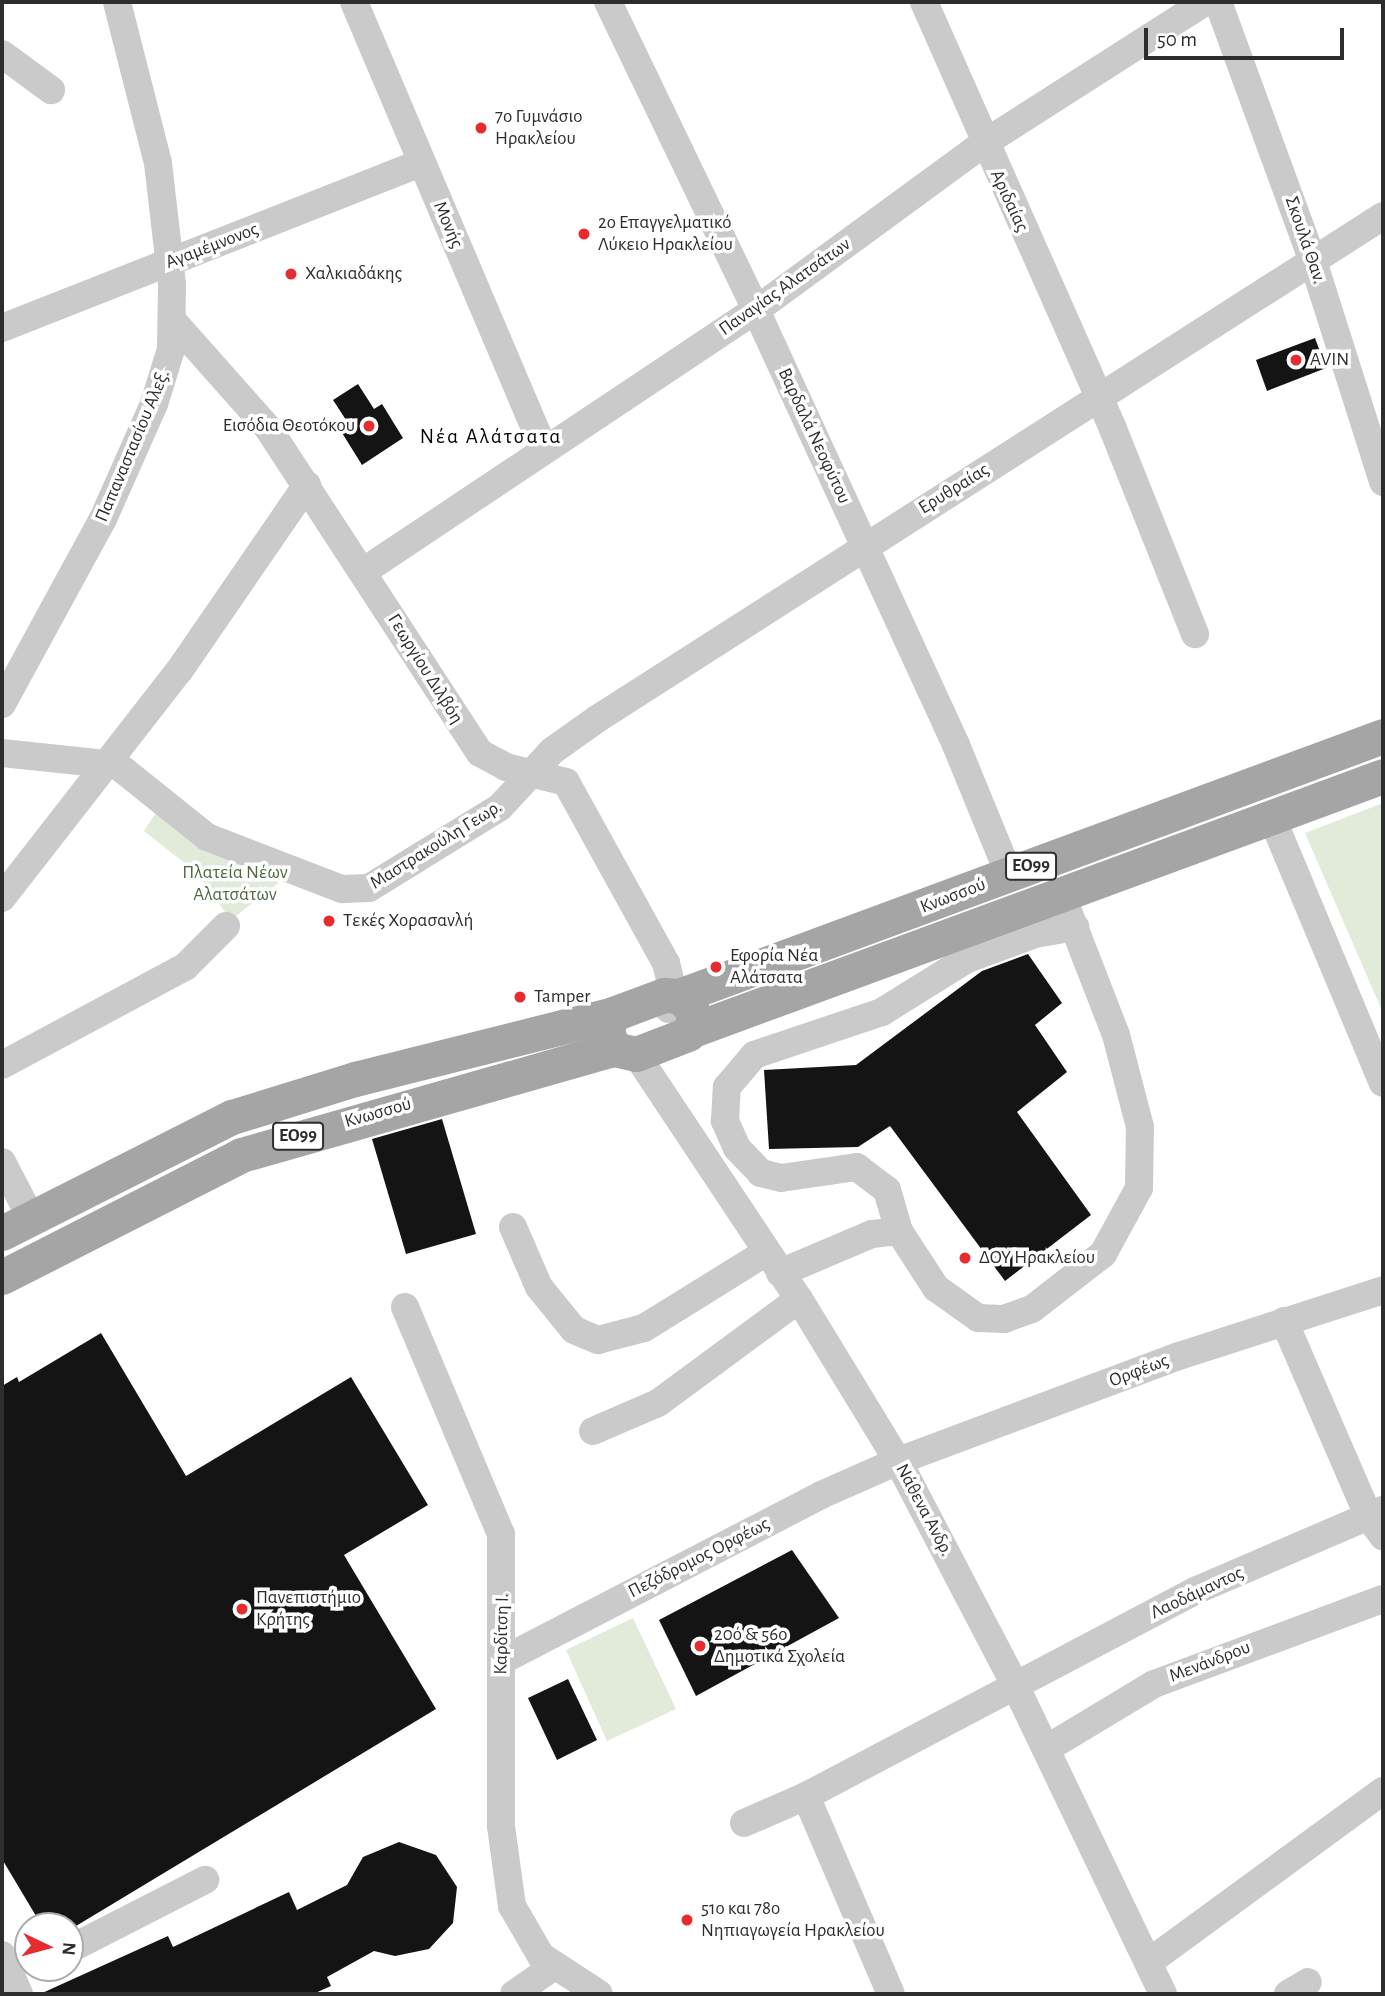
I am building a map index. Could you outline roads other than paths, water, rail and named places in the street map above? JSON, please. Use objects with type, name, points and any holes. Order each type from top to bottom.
[{"type":"main road","name":"Κνωσσού","points":[[678,1007],[1009,874],[1383,736]]},
{"type":"main road","name":"Κνωσσού","points":[[678,1007],[1068,912],[1272,818],[1383,776]]},
{"type":"main road","name":"ΕΟ99","points":[[613,1014],[678,1007]]},
{"type":"main road","name":"ΕΟ99","points":[[625,1051],[678,1007]]},
{"type":"main road","name":"Κνωσσού","points":[[16,1226],[232,1117],[355,1079],[613,1014]]},
{"type":"main road","points":[[613,1014],[606,1030],[625,1051]]},
{"type":"main road","name":"Κνωσσού","points":[[2,1277],[241,1155],[625,1051]]},
{"type":"street","name":"Παπαναστασίου Αλεξ.","points":[[2,704],[132,457],[168,362],[173,321],[171,262],[159,163],[117,2]]},
{"type":"street","name":"Μονής","points":[[354,2],[542,448]]},
{"type":"street","name":"Βαρδαλά Νεοφύτου","points":[[608,2],[756,310],[865,546],[1009,874]]},
{"type":"street","name":"Αριδαίας","points":[[924,2],[983,144],[1099,397],[1195,634]]},
{"type":"street","name":"Παναγίας Αλατσάτων","points":[[364,571],[542,448],[756,310],[983,144],[1205,2]]},
{"type":"street","name":"Σκουλά Θαν.","points":[[1218,2],[1376,437],[1383,482]]},
{"type":"street","points":[[2,54],[51,90]]},
{"type":"street","name":"Αγαμέμνονος","points":[[2,328],[421,163]]},
{"type":"street","name":"Ερυθραίας","points":[[534,773],[552,751],[588,725],[1383,216]]},
{"type":"street","name":"Γεωργίου Διλβόη","points":[[173,321],[268,428],[364,571],[480,753],[498,765],[557,777],[571,789],[666,963],[678,1007]]},
{"type":"street","points":[[2,898],[109,764],[307,485]]},
{"type":"street","name":"Μαστρακούλη Γεωρ.","points":[[2,753],[109,764],[131,774],[207,837],[352,891],[369,888],[484,817],[534,773]]},
{"type":"street","points":[[1272,818],[1383,1083]]},
{"type":"street","points":[[1068,912],[1116,1035],[1140,1127],[1139,1188],[1124,1224],[1103,1254],[1075,1279],[1032,1309],[1004,1319],[978,1318],[936,1288],[899,1231],[887,1190],[857,1167],[781,1178],[761,1173],[737,1148],[725,1121],[727,1087],[754,1055],[882,1012],[967,959],[1035,934],[1068,912]]},
{"type":"street","points":[[2,1065],[185,967],[226,926]]},
{"type":"street","name":"Νάθενα Ανδρ.","points":[[625,1051],[799,1299],[898,1461],[1015,1685],[1163,1994]]},
{"type":"street","points":[[2,1162],[16,1226]]},
{"type":"street","points":[[513,1227],[540,1287],[574,1330],[598,1340],[644,1328],[773,1263],[872,1234],[899,1231]]},
{"type":"street","name":"Ορφέως","points":[[898,1461],[1284,1321],[1383,1290]]},
{"type":"street","points":[[593,1431],[658,1404],[799,1299]]},
{"type":"street","name":"Καρδίτση Ι.","points":[[405,1307],[498,1520],[503,1563],[501,1661],[505,1875],[522,1930],[554,1967],[599,1994]]},
{"type":"street","points":[[1284,1321],[1378,1521]]},
{"type":"street","name":"Πεζόδρομος Ορφέως","points":[[501,1661],[821,1495],[898,1461]]},
{"type":"street","name":"Λαοδάμαντος","points":[[744,1823],[806,1796],[1198,1590],[1378,1521]]},
{"type":"street","name":"Μενάνδρου","points":[[1046,1749],[1154,1684],[1383,1599]]},
{"type":"street","points":[[1149,1962],[1383,1791]]},
{"type":"street","points":[[806,1796],[891,1994]]},
{"type":"street","points":[[84,1943],[205,1880]]},
{"type":"street","points":[[514,1994],[554,1967]]},
{"type":"place","name":"7o Γυμνάσιο Ηρακλείου","points":[[481,128]]},
{"type":"place","name":"2ο Επαγγελματικό Λύκειο Ηρακλείου","points":[[584,234]]},
{"type":"place","name":"Χαλκιαδάκης","points":[[291,274]]},
{"type":"place","name":"AVIN","points":[[1296,360]]},
{"type":"place","name":"Εισόδια Θεοτόκου","points":[[369,426]]},
{"type":"place","name":"Τεκές Χορασανλή","points":[[329,921]]},
{"type":"place","name":"Εφορία Νέα Αλάτσατα","points":[[716,967]]},
{"type":"place","name":"Tamper","points":[[520,997]]},
{"type":"place","name":"ΔΟΥ Ηρακλείου","points":[[965,1258]]},
{"type":"place","name":"Πανεπιστήμιο Κρήτης","points":[[242,1609]]},
{"type":"place","name":"20ό & 56ο Δημοτικά Σχολεία","points":[[700,1646]]},
{"type":"place","name":"51ο και 78ο Νηπιαγωγεία Ηρακλείου","points":[[687,1920]]},
{"type":"district","name":"Νέα Αλάτσατα","points":[[491,437]]},
{"type":"park label","name":"Πλατεία Νέων Αλατσάτων","points":[[235,884]]}]
